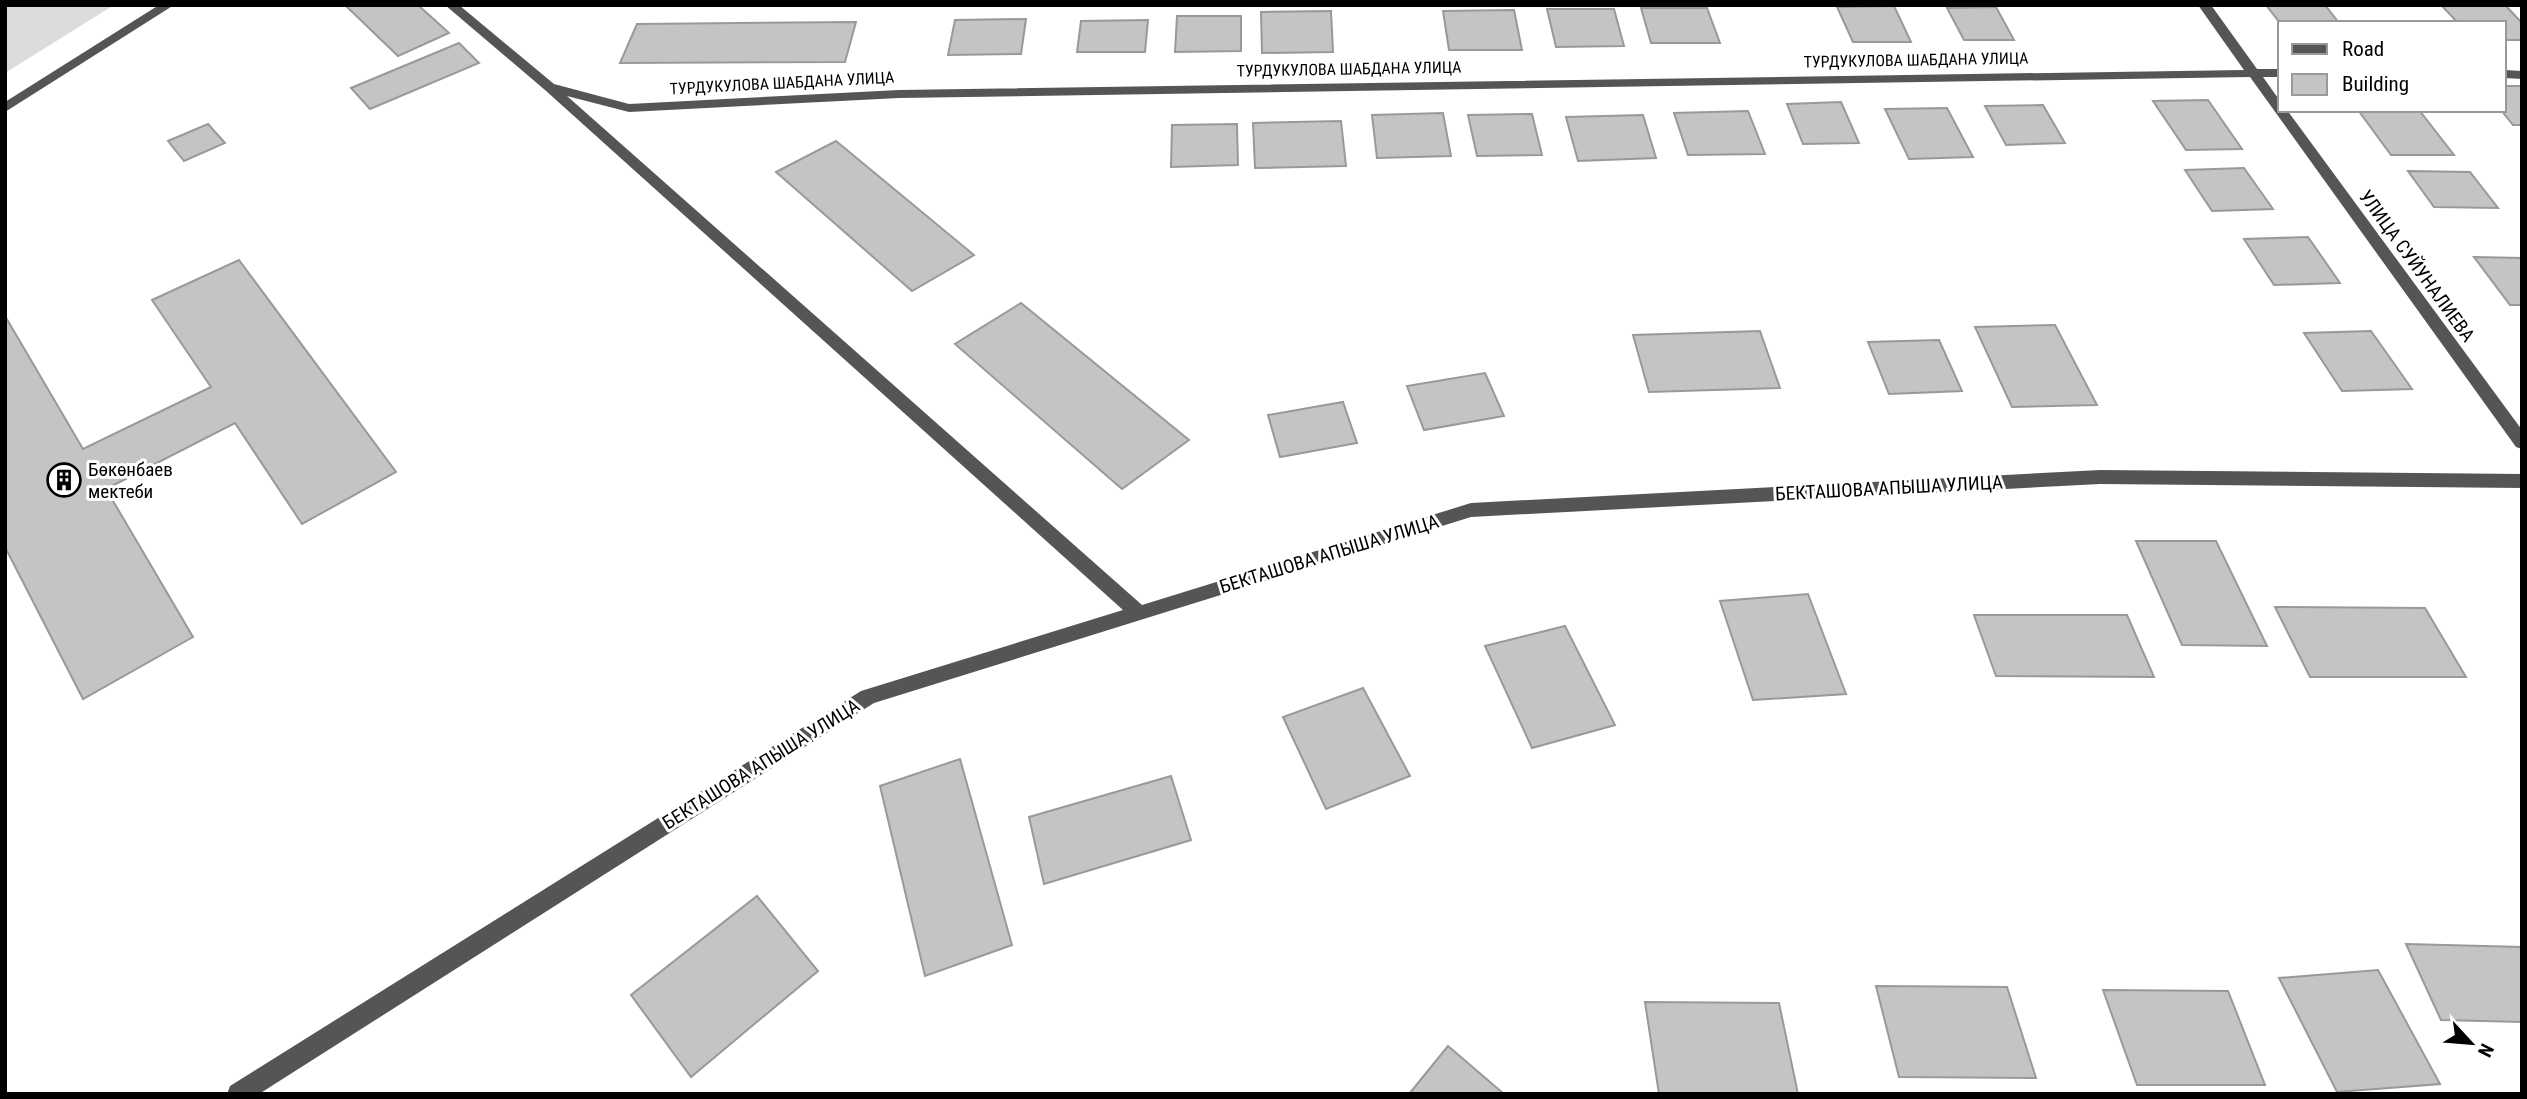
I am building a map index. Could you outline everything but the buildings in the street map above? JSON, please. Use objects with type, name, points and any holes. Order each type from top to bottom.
[{"type":"street","points":[[5,108],[169,5]]},
{"type":"street","name":"ТУРДУКУЛОВА ШАБДАНА УЛИЦА","points":[[451,5],[549,87],[629,108],[899,94],[2278,73]]},
{"type":"street","name":"УЛИЦА СУЙУНАЛИЕВА","points":[[2204,5],[2278,107]]},
{"type":"street","points":[[549,87],[1139,612]]},
{"type":"street","name":"УЛИЦА СУЙУНАЛИЕВА","points":[[2281,112],[2522,443]]},
{"type":"street","name":"БЕКТАШОВА АПЫША УЛИЦА","points":[[238,1094],[868,697],[1471,510],[2100,477],[2522,481]]},
{"type":"shaded area","points":[[5,5],[114,5],[5,73]]},
{"type":"place","name":"Бөкөнбаев мектеби","points":[[64,480]]}]
